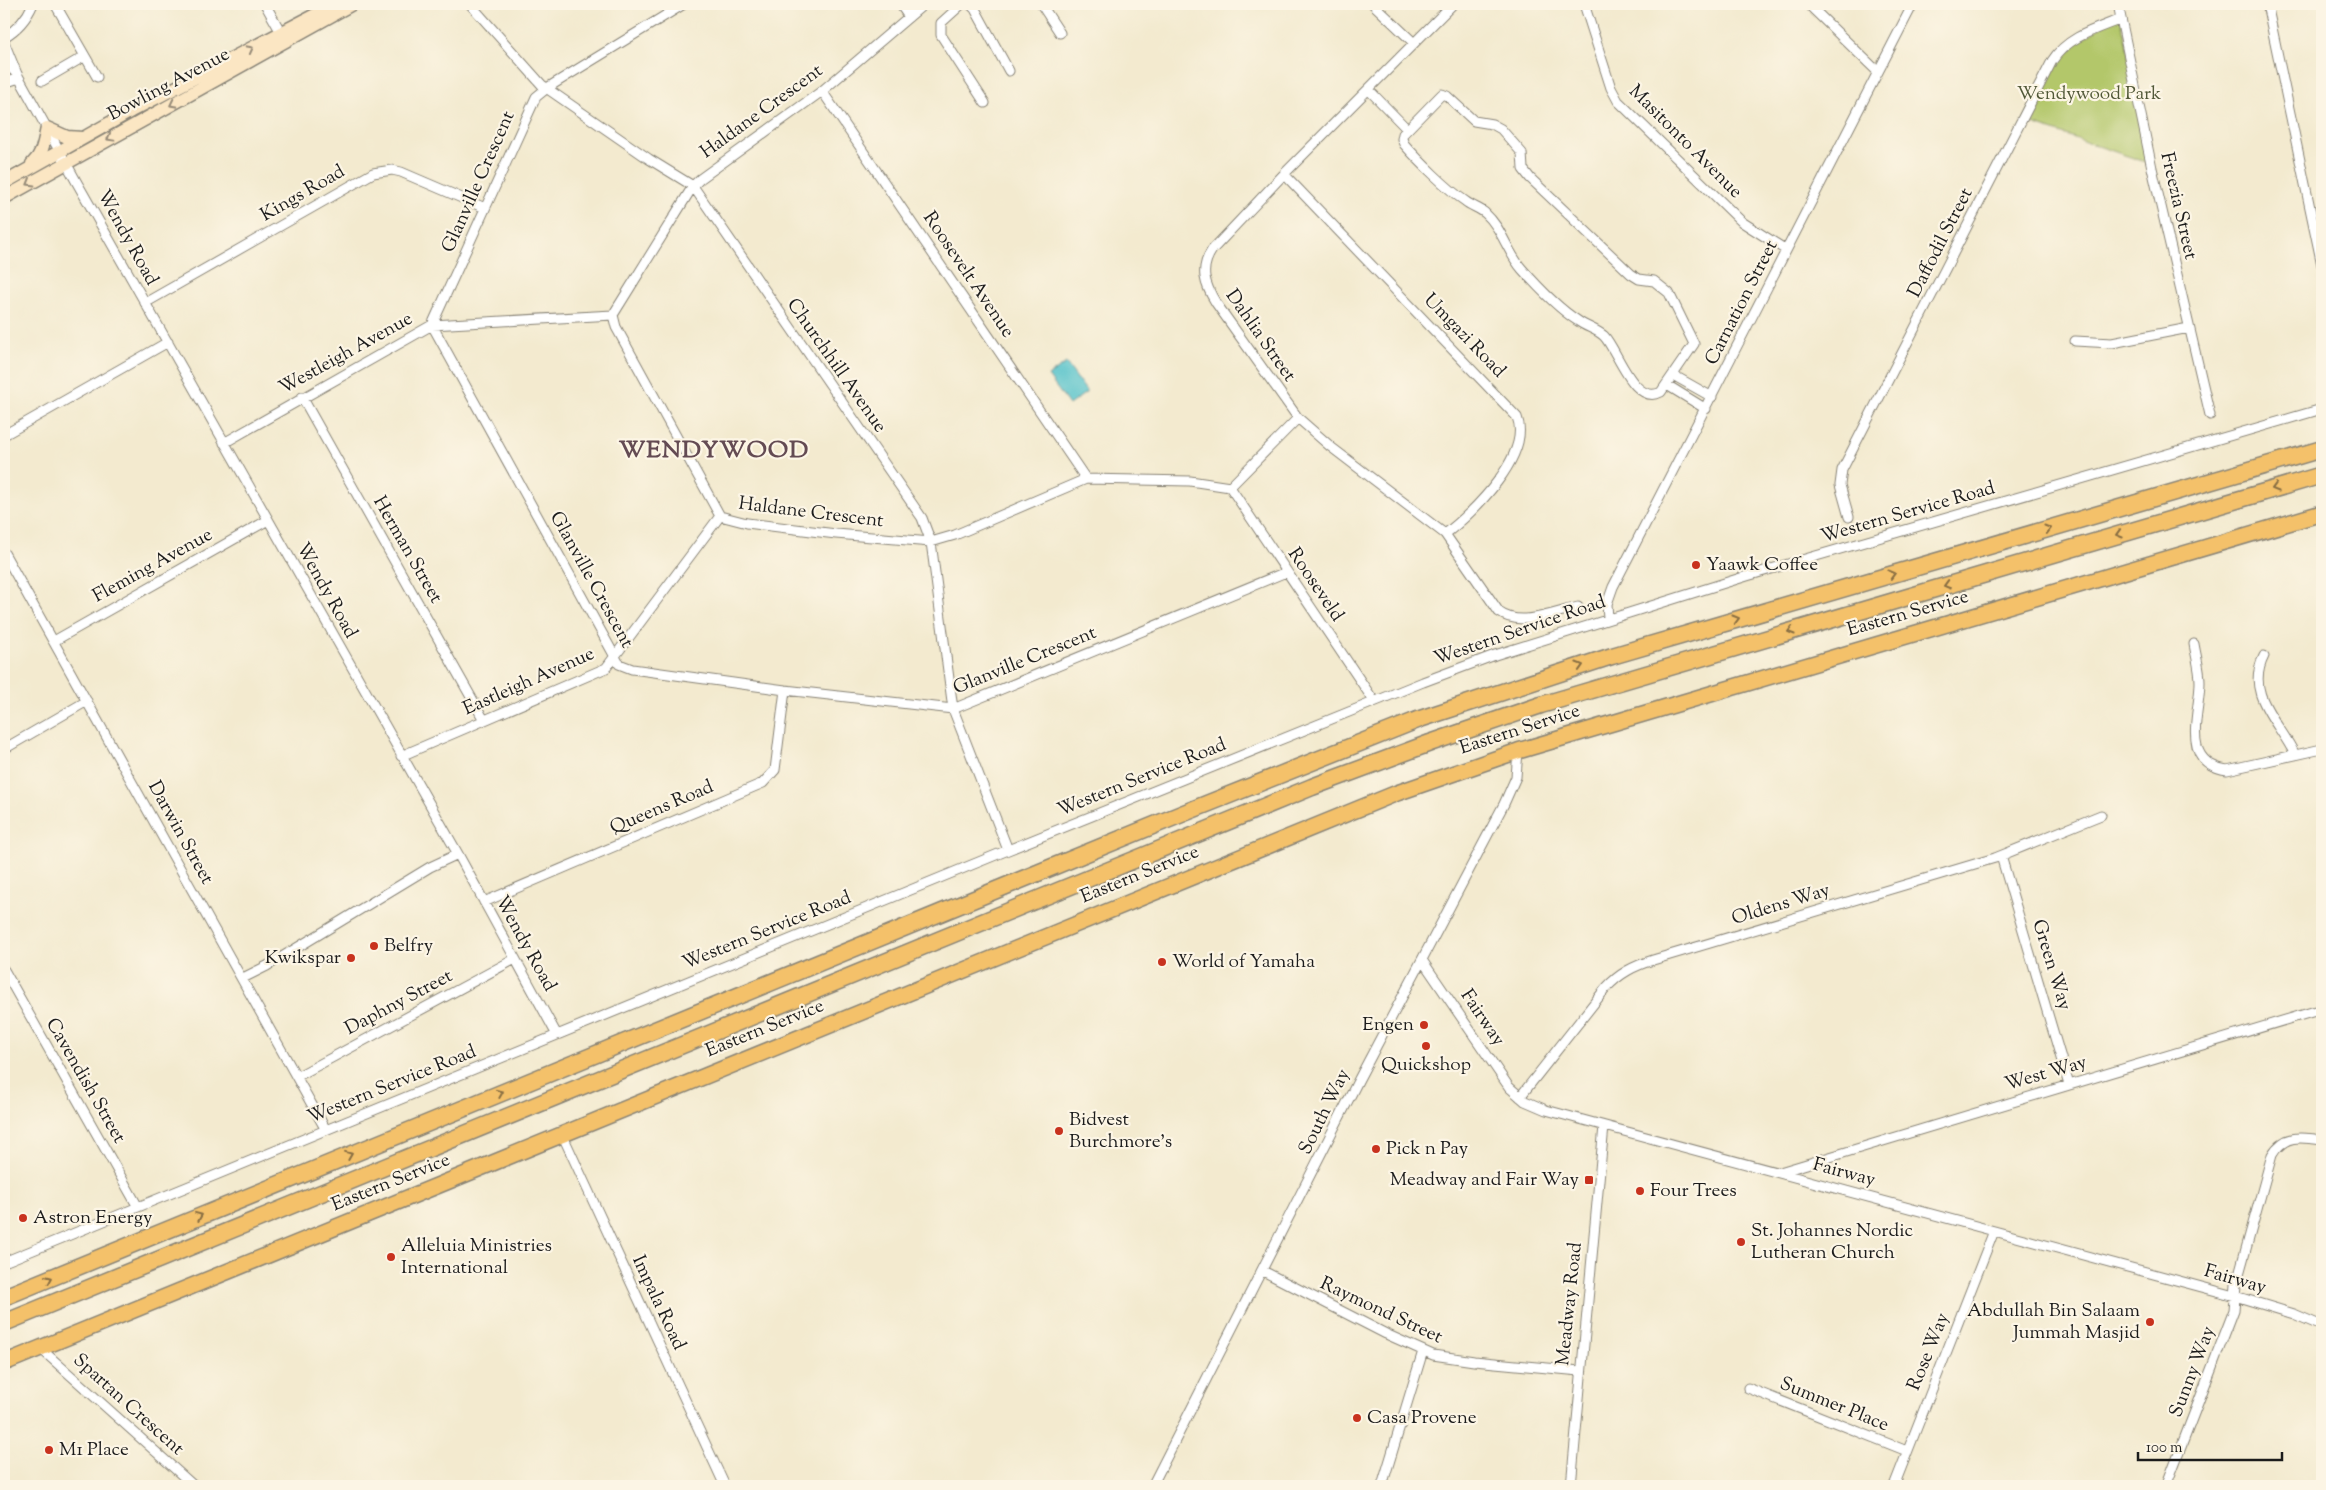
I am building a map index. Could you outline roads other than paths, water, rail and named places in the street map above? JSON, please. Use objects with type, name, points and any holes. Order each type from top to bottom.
[{"type":"highway","points":[[4,1297],[1211,802],[1420,719],[1621,653],[2322,449]]},
{"type":"highway","points":[[4,1323],[1285,798],[1430,742],[1541,705],[2322,475]]},
{"type":"main road","name":"Bowling Avenue","points":[[4,198],[64,157],[283,37],[336,4]]},
{"type":"main road","name":"Bowling Avenue","points":[[7,181],[64,157],[83,138],[352,4]]},
{"type":"main road","points":[[7,181],[39,158],[48,128],[67,137],[83,138]]},
{"type":"main road","name":"Eastern Service","points":[[4,1363],[1397,793],[1518,751],[2322,513]]},
{"type":"street","points":[[4,36],[20,25],[28,15],[33,4]]},
{"type":"street","points":[[55,4],[97,77]]},
{"type":"street","points":[[265,4],[283,37]]},
{"type":"street","name":"Churchhill Avenue","points":[[470,4],[547,88],[649,159],[693,186],[916,509],[926,526],[931,542],[953,709],[1008,850]]},
{"type":"street","name":"Glanville Crescent","points":[[684,4],[547,88],[532,104],[432,325],[619,664],[632,669],[785,690],[953,709],[1286,572]]},
{"type":"street","points":[[900,4],[909,17]]},
{"type":"street","name":"Haldane Crescent","points":[[924,4],[822,91],[716,166],[693,186],[613,315],[616,327],[720,516],[747,522],[836,534],[931,542],[955,535],[1086,479],[1190,480],[1230,487]]},
{"type":"street","points":[[962,4],[940,23],[941,35],[985,103]]},
{"type":"street","points":[[970,4],[1009,71]]},
{"type":"street","points":[[1041,4],[1060,33]]},
{"type":"street","points":[[1373,4],[1414,44]]},
{"type":"street","name":"Dahlia Street","points":[[1453,4],[1284,174],[1212,250],[1205,265],[1206,284],[1216,303],[1298,418],[1331,446],[1445,534],[1503,615],[1521,619],[1578,607]]},
{"type":"street","name":"Masitonto Avenue","points":[[1584,4],[1611,88],[1618,101],[1742,222],[1786,250]]},
{"type":"street","points":[[1808,4],[1878,72]]},
{"type":"street","name":"Carnation Street","points":[[1608,618],[1607,604],[1610,594],[1913,4]]},
{"type":"street","name":"Freezia Street","points":[[2118,4],[2210,415]]},
{"type":"street","points":[[2267,4],[2322,266]]},
{"type":"street","name":"Daffodil Street","points":[[1849,517],[1840,485],[1842,470],[2052,61],[2058,51],[2075,39],[2121,20]]},
{"type":"street","points":[[4,42],[18,76]]},
{"type":"street","points":[[42,81],[85,56]]},
{"type":"street","points":[[4,62],[18,76]]},
{"type":"street","points":[[4,83],[18,76]]},
{"type":"street","name":"Wendy Road","points":[[18,76],[458,854],[557,1035]]},
{"type":"street","points":[[1369,90],[1407,129]]},
{"type":"street","name":"Roosevelt Avenue","points":[[822,91],[1086,479]]},
{"type":"street","points":[[1442,94],[1476,122],[1490,123],[1501,129],[1522,153],[1523,169],[1530,178],[1631,274],[1658,283],[1672,297],[1683,326],[1694,342],[1692,349],[1673,375],[1661,392],[1652,395],[1630,381],[1604,336],[1570,315],[1519,266],[1500,232],[1485,213],[1460,198],[1407,147],[1402,137],[1407,129],[1442,94]]},
{"type":"street","name":"Kings Road","points":[[145,302],[373,173],[392,170],[401,172],[485,208]]},
{"type":"street","name":"Umgazi Road","points":[[1284,174],[1518,417],[1521,432],[1520,440],[1500,476],[1483,501],[1445,534]]},
{"type":"street","name":"Westleigh Avenue","points":[[224,443],[302,397],[432,325],[613,315]]},
{"type":"street","points":[[2074,340],[2112,343],[2189,328]]},
{"type":"street","points":[[4,435],[168,342]]},
{"type":"street","points":[[1673,375],[1712,397]]},
{"type":"street","points":[[1667,385],[1706,409]]},
{"type":"street","name":"Herman Street","points":[[302,397],[484,720]]},
{"type":"street","name":"Western Service Road","points":[[4,1262],[1374,701],[1532,642],[1608,618],[2322,409]]},
{"type":"street","points":[[1230,487],[1298,418]]},
{"type":"street","name":"Rooseveld","points":[[1230,487],[1374,701]]},
{"type":"street","name":"Eastleigh Avenue","points":[[401,756],[590,677],[606,668],[720,516]]},
{"type":"street","name":"Fleming Avenue","points":[[54,641],[268,520]]},
{"type":"street","name":"Darwin Street","points":[[4,553],[298,1076],[326,1130]]},
{"type":"street","points":[[2194,644],[2200,682],[2195,728],[2196,746],[2201,756],[2213,766],[2227,770],[2322,749]]},
{"type":"street","points":[[2264,656],[2258,667],[2259,692],[2295,755]]},
{"type":"street","name":"Queens Road","points":[[484,902],[763,783],[775,770],[785,690]]},
{"type":"street","points":[[4,749],[87,701]]},
{"type":"street","name":"South Way","points":[[1152,1486],[1359,1079],[1512,788],[1517,772],[1518,751]]},
{"type":"street","name":"Oldens Way","points":[[1520,1097],[1606,988],[1624,972],[1653,960],[2001,856],[2101,815]]},
{"type":"street","points":[[242,978],[267,966],[430,867],[458,854]]},
{"type":"street","name":"Green Way","points":[[2001,856],[2069,1084]]},
{"type":"street","name":"Daphny Street","points":[[298,1076],[515,959]]},
{"type":"street","name":"Fairway","points":[[1422,960],[1504,1079],[1520,1097],[1546,1110],[2235,1296],[2294,1314],[2322,1326]]},
{"type":"street","name":"Cavendish Street","points":[[4,970],[138,1208]]},
{"type":"street","name":"West Way","points":[[1780,1172],[2322,1009]]},
{"type":"street","name":"Meadway Road","points":[[1571,1486],[1580,1371],[1604,1126]]},
{"type":"street","name":"Impala Road","points":[[562,1134],[725,1486]]},
{"type":"street","name":"Sunny Way","points":[[2166,1486],[2230,1320],[2236,1285],[2268,1168],[2276,1148],[2289,1138],[2322,1140]]},
{"type":"street","name":"Rose Way","points":[[1894,1486],[1994,1231]]},
{"type":"street","name":"Raymond Street","points":[[1263,1271],[1423,1351],[1446,1358],[1580,1371]]},
{"type":"street","name":"Spartan Crescent","points":[[40,1348],[194,1486]]},
{"type":"street","points":[[1382,1486],[1423,1351]]},
{"type":"street","name":"Summer Place","points":[[1748,1388],[1907,1451]]},
{"type":"water","points":[[1066,363],[1087,392],[1069,405],[1048,376]]},
{"type":"place","name":"Yaawk Coffee","points":[[1696,565]]},
{"type":"place","name":"Belfry","points":[[374,946]]},
{"type":"place","name":"Kwikspar","points":[[351,958]]},
{"type":"place","name":"World of Yamaha","points":[[1162,962]]},
{"type":"place","name":"Engen","points":[[1424,1025]]},
{"type":"place","name":"Quickshop","points":[[1426,1046]]},
{"type":"place","name":"Bidvest Burchmore's","points":[[1059,1131]]},
{"type":"place","name":"Pick n Pay","points":[[1376,1149]]},
{"type":"place","name":"Meadway and Fair Way","points":[[1589,1180]]},
{"type":"place","name":"Four Trees","points":[[1640,1191]]},
{"type":"place","name":"Astron Energy","points":[[23,1218]]},
{"type":"place","name":"St. Johannes Nordic Lutheran Church","points":[[1741,1242]]},
{"type":"place","name":"Alleluia Ministries International","points":[[391,1257]]},
{"type":"place","name":"Abdullah Bin Salaam Jummah Masjid","points":[[2150,1322]]},
{"type":"place","name":"Casa Provene","points":[[1357,1418]]},
{"type":"place","name":"M1 Place","points":[[49,1450]]},
{"type":"district","name":"WENDYWOOD","points":[[714,451]]},
{"type":"park label","name":"Wendywood Park","points":[[2089,94]]}]
